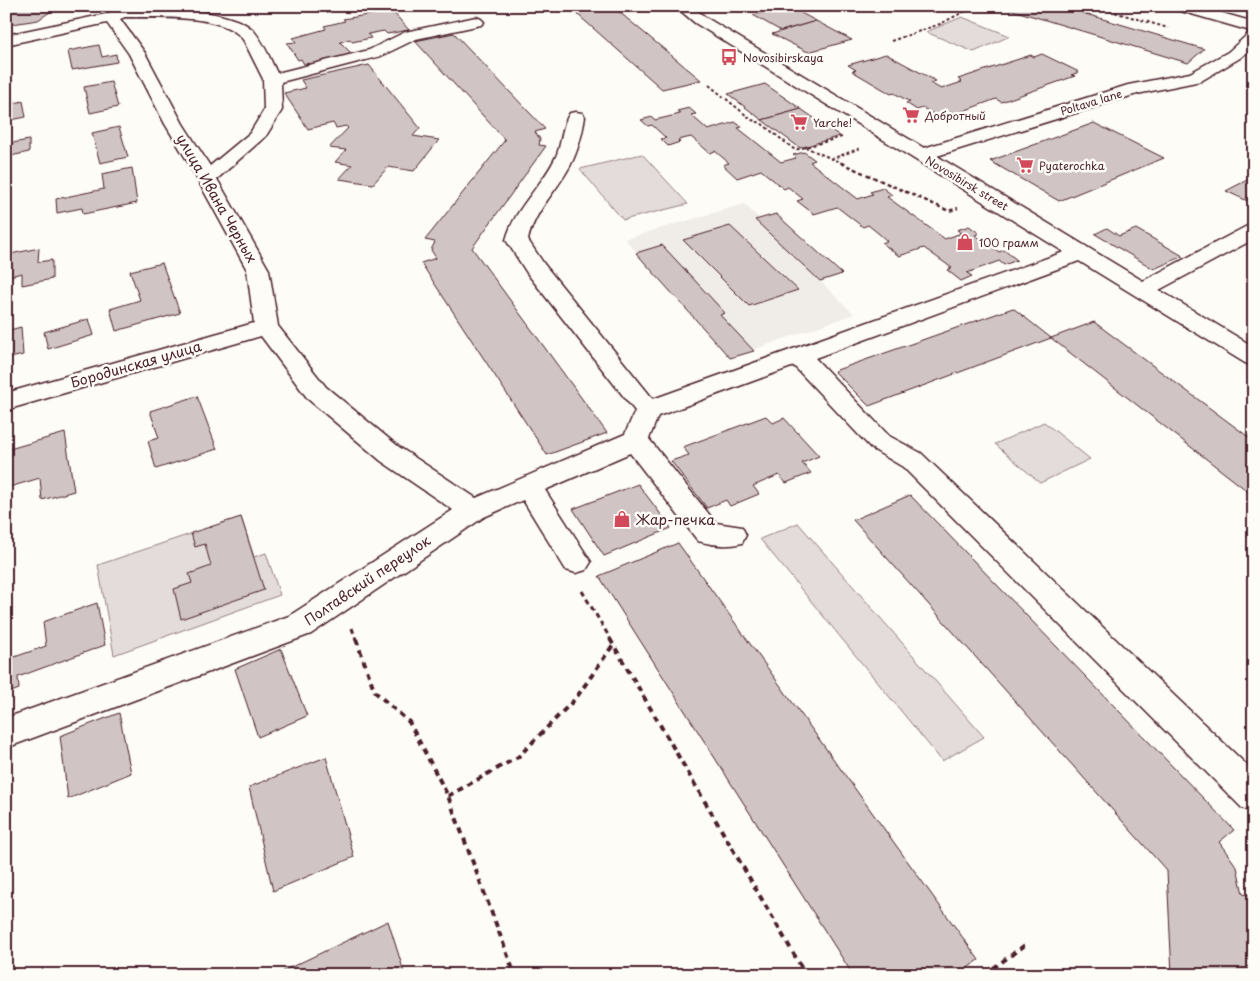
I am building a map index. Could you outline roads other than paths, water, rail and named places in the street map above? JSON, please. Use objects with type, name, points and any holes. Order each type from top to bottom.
[{"type":"street","name":"Novosibirsk street","points":[[682,6],[700,20],[1254,358]]},
{"type":"street","points":[[1179,6],[1254,27]]},
{"type":"street","points":[[6,40],[122,12],[206,17],[229,23],[246,32],[272,79],[273,110],[257,136],[207,178]]},
{"type":"street","name":"улица Ивана Черных","points":[[122,12],[137,53],[174,124],[207,178],[258,270],[266,327],[316,393],[390,454],[474,510]]},
{"type":"street","points":[[272,79],[376,53],[410,35],[476,22]]},
{"type":"street","name":"Poltava lane","points":[[921,155],[1134,88],[1195,77],[1234,55],[1254,37]]},
{"type":"street","points":[[576,118],[573,134],[558,172],[527,210],[520,226],[517,240],[535,268],[648,410]]},
{"type":"street","points":[[1143,290],[1254,230]]},
{"type":"street","points":[[732,535],[708,533],[635,440],[648,410],[1081,253]]},
{"type":"street","name":"Бородинская улица","points":[[6,402],[266,327]]},
{"type":"street","points":[[799,356],[880,442],[912,460],[1254,796]]},
{"type":"street","name":"Полтавский переулок","points":[[6,733],[300,625],[474,510],[635,440]]},
{"type":"street","points":[[528,486],[576,562]]},
{"type":"railway","points":[[1237,6],[1254,12]]},
{"type":"place","name":"Novosibirskaya","points":[[729,57]]},
{"type":"place","name":"Добротный","points":[[911,115]]},
{"type":"place","name":"Yarche!","points":[[799,122]]},
{"type":"place","name":"Pyaterochka","points":[[1025,165]]},
{"type":"place","name":"100 грамм","points":[[965,242]]},
{"type":"place","name":"Жар-печка","points":[[622,519]]}]
